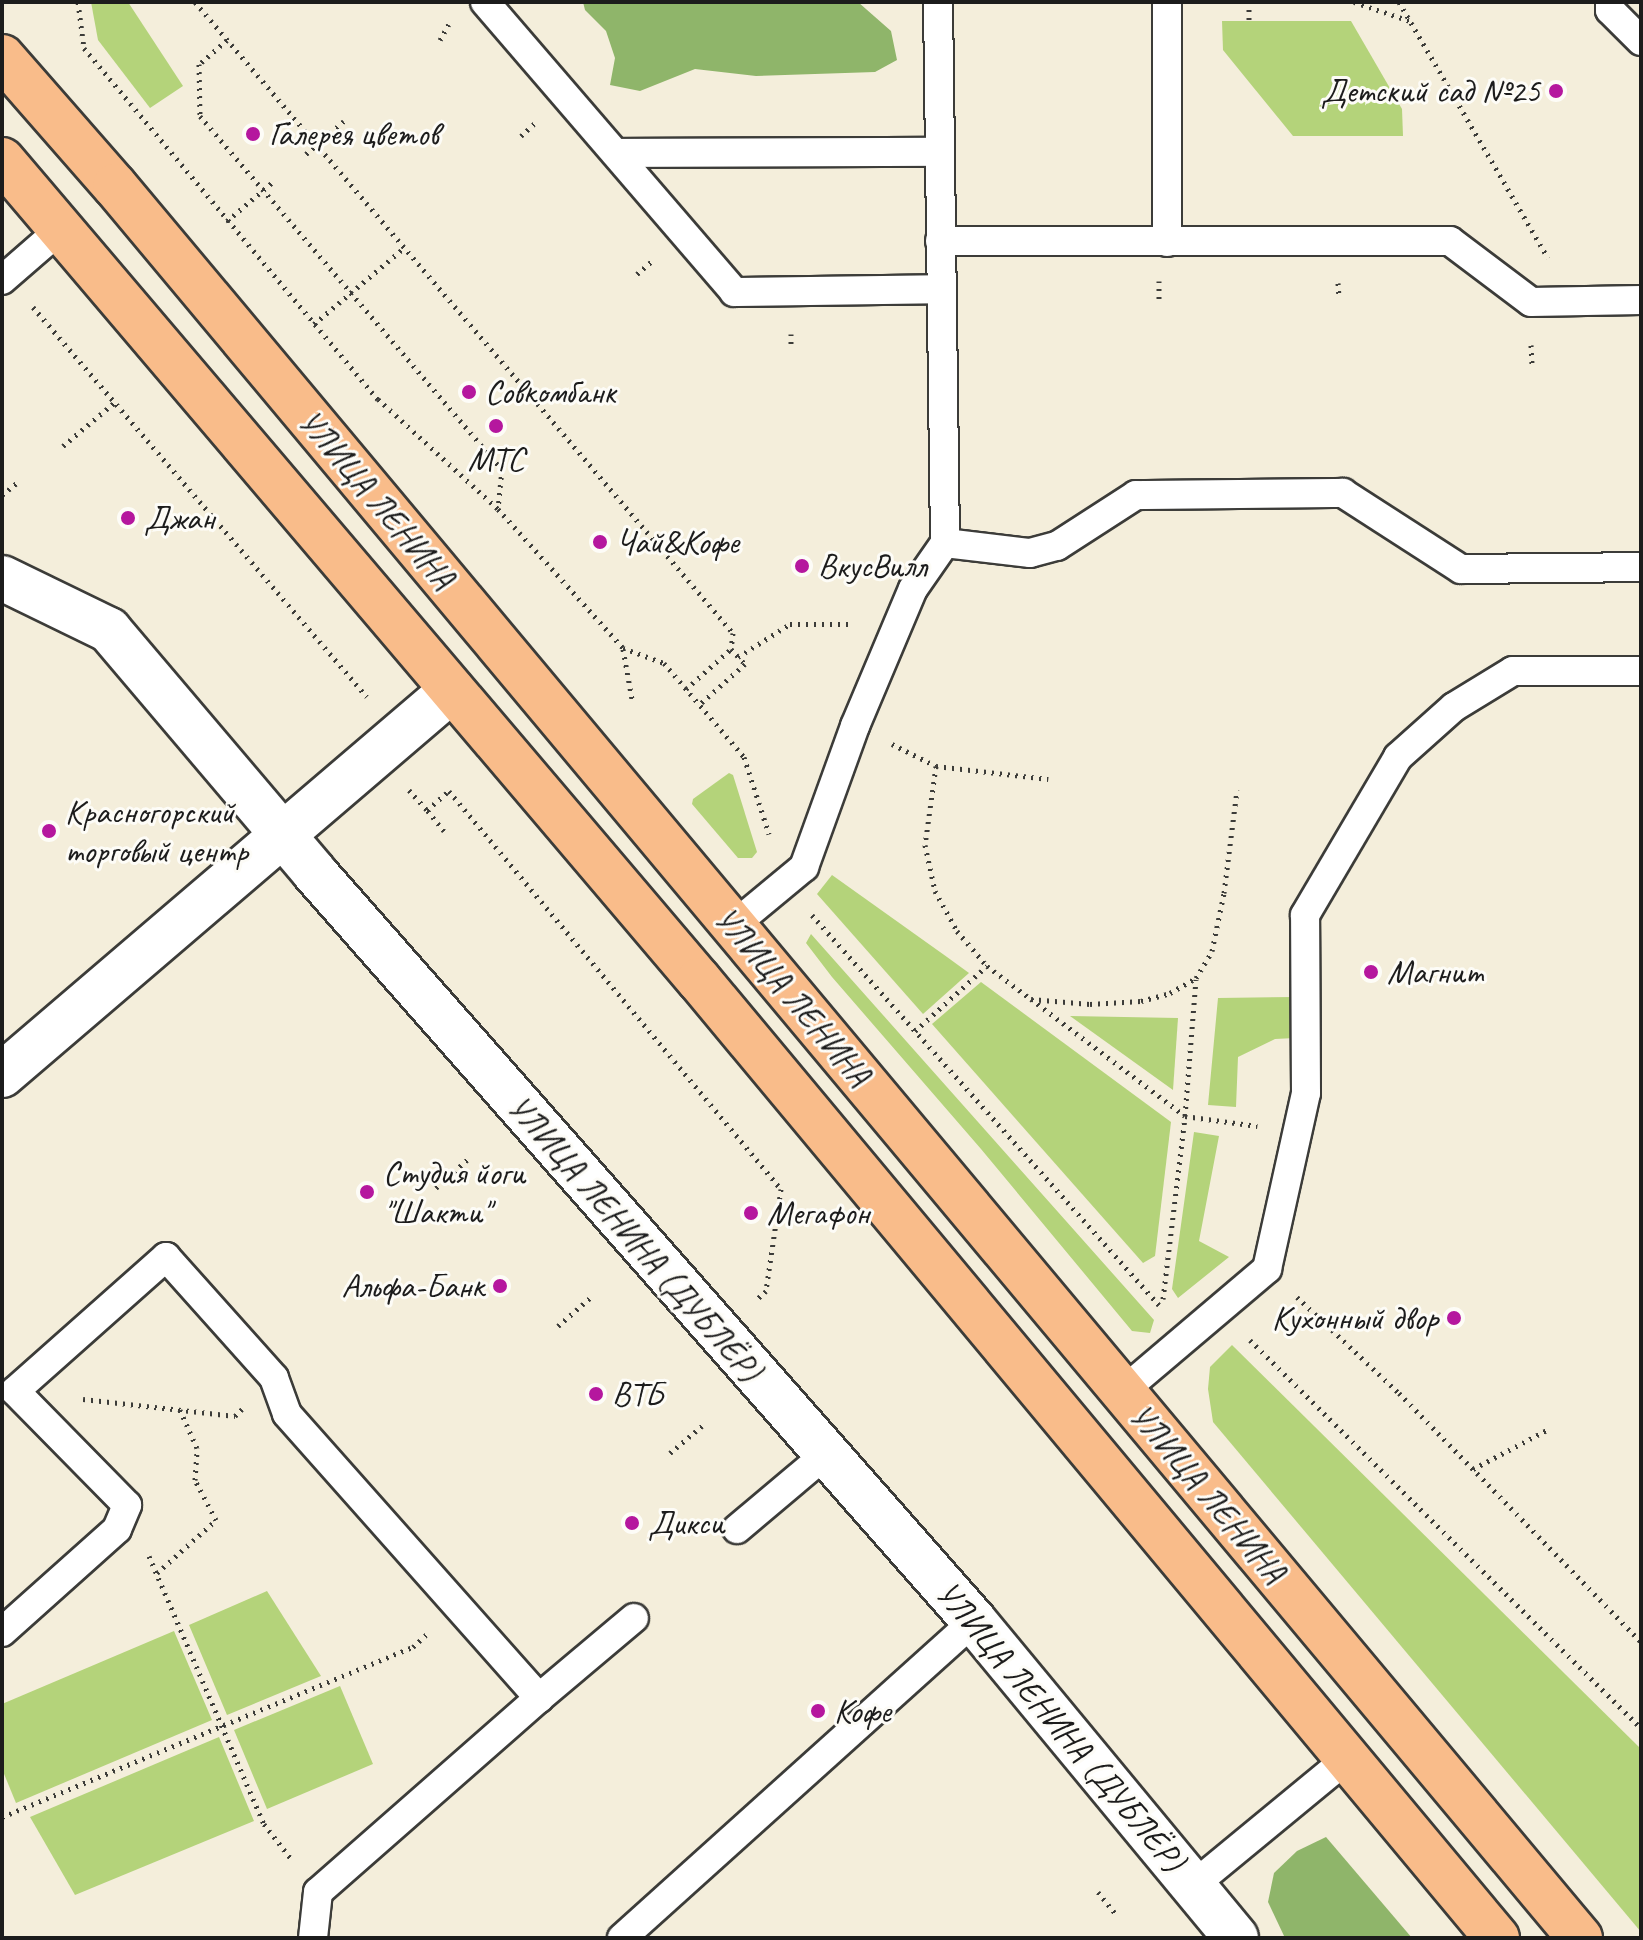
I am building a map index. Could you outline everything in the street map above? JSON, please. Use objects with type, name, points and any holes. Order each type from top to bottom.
[{"type":"main road","name":"УЛИЦА ЛЕНИНА","points":[[2,57],[115,186],[1580,1938]]},
{"type":"main road","name":"УЛИЦА ЛЕНИНА","points":[[2,160],[63,227],[699,980],[1497,1938]]},
{"type":"street","name":"УЛИЦА ЛЕНИНА (ДУБЛЁР)","points":[[2,578],[109,630],[280,833],[974,1621],[1195,1884],[1236,1938]]},
{"type":"street","points":[[2,1075],[280,833],[452,690]]},
{"type":"lane","points":[[485,2],[734,292],[941,289]]},
{"type":"lane","points":[[734,925],[804,867],[855,726],[913,589],[945,543],[938,2]]},
{"type":"lane","points":[[1167,2],[1167,242]]},
{"type":"lane","points":[[1610,2],[1610,10],[1641,41]]},
{"type":"lane","points":[[616,153],[939,152]]},
{"type":"lane","points":[[4,278],[63,227]]},
{"type":"lane","points":[[940,241],[1450,241],[1531,302],[1641,300]]},
{"type":"lane","points":[[945,543],[1030,553],[1057,546],[1136,495],[1343,493],[1461,569],[1641,567]]},
{"type":"lane","points":[[1123,1391],[1267,1269],[1306,1093],[1305,915],[1398,757],[1454,707],[1513,671],[1641,671]]},
{"type":"lane","points":[[2,1632],[117,1529],[127,1505],[15,1391],[166,1257],[274,1378],[287,1414],[539,1698]]},
{"type":"lane","points":[[737,1529],[825,1455]]},
{"type":"lane","points":[[313,1938],[318,1892],[634,1618]]},
{"type":"lane","points":[[622,1938],[974,1621]]},
{"type":"lane","points":[[1195,1884],[1348,1758]]},
{"type":"path","points":[[78,2],[84,48],[378,399],[498,509],[623,648],[664,663],[744,757],[784,883]]},
{"type":"path","points":[[195,2],[733,633],[731,649],[686,689]]},
{"type":"path","points":[[1249,2],[1249,21]]},
{"type":"path","points":[[1354,2],[1410,21]]},
{"type":"path","points":[[1399,2],[1572,301]]},
{"type":"path","points":[[227,40],[199,64],[200,116],[502,469],[498,509]]},
{"type":"path","points":[[306,154],[344,121]]},
{"type":"path","points":[[226,221],[275,180]]},
{"type":"path","points":[[314,324],[405,247]]},
{"type":"path","points":[[4,278],[115,402],[370,701],[377,751],[444,831]]},
{"type":"path","points":[[63,446],[115,402]]},
{"type":"path","points":[[2,495],[18,482]]},
{"type":"path","points":[[738,657],[790,624],[867,624],[901,589],[913,589]]},
{"type":"path","points":[[623,648],[632,699]]},
{"type":"path","points":[[700,704],[745,664],[731,649]]},
{"type":"path","points":[[855,726],[936,766],[1048,779]]},
{"type":"path","points":[[936,766],[925,845],[935,891],[957,931],[987,966],[1185,1116],[1242,1124]]},
{"type":"path","points":[[1162,1308],[1185,1116],[1196,978],[1212,951],[1224,893],[1237,790]]},
{"type":"path","points":[[427,810],[449,791],[781,1189],[766,1291],[719,1332]]},
{"type":"path","points":[[915,1031],[987,966]]},
{"type":"path","points":[[1031,999],[1090,1004],[1141,1001],[1170,993],[1196,978]]},
{"type":"path","points":[[436,1188],[468,1159]]},
{"type":"path","points":[[1267,1269],[1399,1393],[1641,1642]]},
{"type":"path","points":[[558,1326],[590,1298]]},
{"type":"path","points":[[15,1391],[235,1416],[274,1378]]},
{"type":"path","points":[[157,1573],[216,1520],[195,1480],[197,1448],[180,1410]]},
{"type":"path","points":[[670,1453],[702,1426]]},
{"type":"path","points":[[1473,1469],[1547,1430]]},
{"type":"path","points":[[127,1505],[264,1824],[318,1892]]},
{"type":"path","points":[[2,1817],[413,1647],[457,1605]]},
{"type":"path","points":[[1098,1892],[1115,1913]]},
{"type":"green space","points":[[91,2],[128,2],[183,86],[150,108],[98,40]]},
{"type":"green space","points":[[583,2],[858,2],[891,31],[897,60],[875,72],[756,76],[695,69],[640,91],[610,85],[615,58],[606,31],[585,10]]},
{"type":"green space","points":[[1222,21],[1351,21],[1402,109],[1403,136],[1293,136],[1223,50]]},
{"type":"green space","points":[[729,773],[733,775],[757,852],[752,858],[738,858],[692,804],[693,799]]},
{"type":"green space","points":[[832,875],[969,973],[923,1014],[817,894]]},
{"type":"green space","points":[[811,934],[1154,1320],[1150,1333],[1132,1331],[981,1149],[832,977],[806,943]]},
{"type":"green space","points":[[981,982],[1171,1122],[1155,1256],[1143,1263],[932,1024]]},
{"type":"green space","points":[[1295,997],[1295,1038],[1275,1039],[1238,1057],[1236,1107],[1208,1105],[1218,998]]},
{"type":"green space","points":[[1070,1016],[1178,1018],[1173,1090]]},
{"type":"green space","points":[[1194,1132],[1219,1136],[1199,1241],[1229,1257],[1178,1298],[1172,1289]]},
{"type":"green space","points":[[1232,1345],[1641,1749],[1641,1932],[1213,1422],[1208,1389],[1210,1367]]},
{"type":"green space","points":[[267,1591],[321,1676],[227,1715],[189,1625]]},
{"type":"green space","points":[[174,1631],[212,1720],[16,1803],[2,1769],[2,1704]]},
{"type":"green space","points":[[340,1686],[373,1764],[267,1809],[234,1730]]},
{"type":"green space","points":[[219,1737],[254,1821],[75,1895],[30,1817]]},
{"type":"green space","points":[[1326,1837],[1412,1938],[1285,1938],[1268,1902],[1274,1873],[1297,1851]]},
{"type":"place","name":"Детский сад №25","points":[[1556,91]]},
{"type":"place","name":"Галерея цветов","points":[[253,134]]},
{"type":"place","name":"Совкомбанк","points":[[469,392]]},
{"type":"place","name":"МТС","points":[[496,426]]},
{"type":"place","name":"Джан","points":[[128,518]]},
{"type":"place","name":"Чай&Кофе","points":[[600,542]]},
{"type":"place","name":"ВкусВилл","points":[[802,566]]},
{"type":"place","name":"Красногорский торговый центр","points":[[49,831]]},
{"type":"place","name":"Магнит","points":[[1371,972]]},
{"type":"place","name":"Студия йоги \"Шакти\"","points":[[367,1192]]},
{"type":"place","name":"Мегафон","points":[[751,1213]]},
{"type":"place","name":"Альфа-Банк","points":[[500,1286]]},
{"type":"place","name":"Кухонный двор","points":[[1454,1318]]},
{"type":"place","name":"ВТБ","points":[[596,1394]]},
{"type":"place","name":"Дикси","points":[[632,1523]]},
{"type":"place","name":"Кофе","points":[[818,1711]]}]
